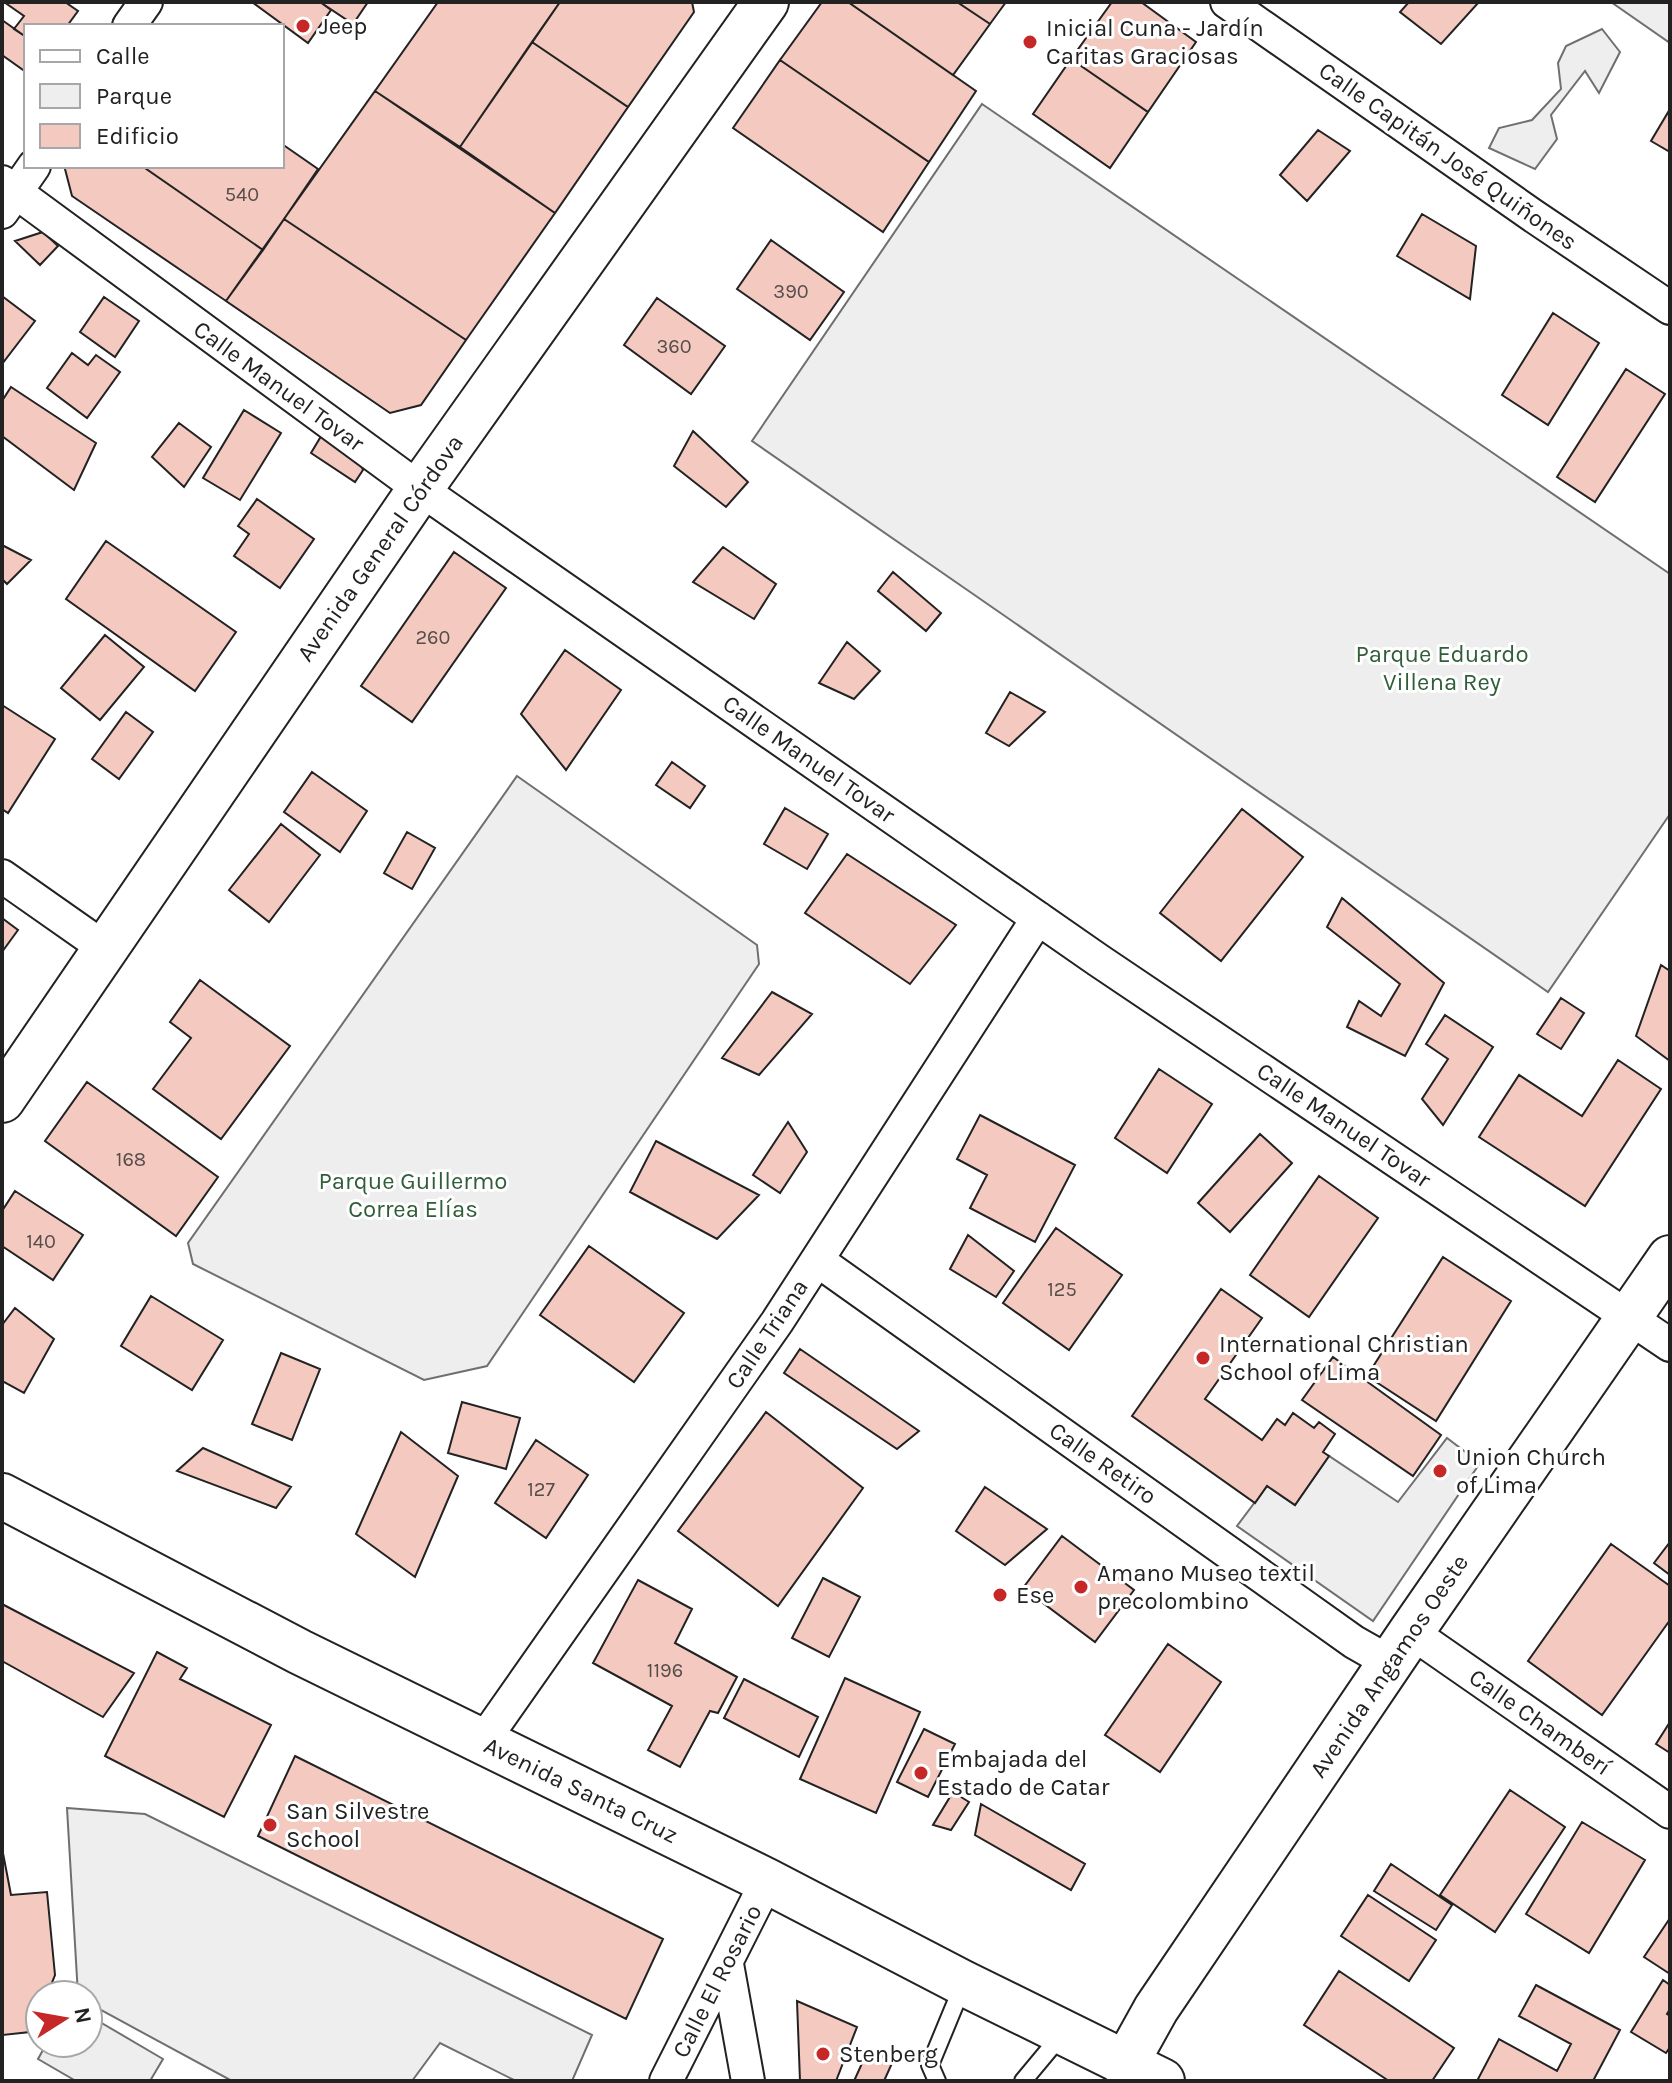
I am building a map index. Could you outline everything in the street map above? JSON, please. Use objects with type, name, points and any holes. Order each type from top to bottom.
[{"type":"street","points":[[130,24],[146,2]]},
{"type":"street","name":"Calle Capitán José Quiñones","points":[[1227,2],[1670,308]]},
{"type":"street","name":"Avenida General Córdova","points":[[2,1100],[420,489],[758,5]]},
{"type":"street","points":[[7,196],[32,168]]},
{"type":"street","name":"Calle Manuel Tovar","points":[[7,196],[420,489],[1038,918],[1670,1345]]},
{"type":"street","points":[[2,876],[106,949]]},
{"type":"street","name":"Calle Triana","points":[[483,1741],[777,1322],[1038,918]]},
{"type":"street","name":"Avenida Angamos Oeste","points":[[1139,2075],[1156,2009],[1670,1258]]},
{"type":"street","name":"Calle Retiro","points":[[817,1260],[1354,1642],[1401,1648]]},
{"type":"street","name":"Avenida Santa Cruz","points":[[2,1496],[300,1652],[1064,2031],[1139,2075]]},
{"type":"street","name":"Calle Chamberí","points":[[1401,1648],[1670,1812]]},
{"type":"street","name":"Calle El Rosario","points":[[666,2081],[767,1881]]},
{"type":"street","points":[[727,1964],[748,2081]]},
{"type":"street","points":[[697,2022],[708,2021],[728,2028],[742,2045]]},
{"type":"lane","points":[[937,2081],[930,2065],[963,1983]]},
{"type":"lane","points":[[1023,2081],[1064,2031]]},
{"type":"green space","points":[[1611,2],[1670,2],[1670,43]]},
{"type":"green space","points":[[1602,29],[1620,52],[1599,93],[1585,71],[1551,115],[1557,139],[1535,169],[1489,148],[1499,128],[1532,120],[1561,89],[1558,63],[1566,46]]},
{"type":"green space","name":"Parque Eduardo Villena Rey","points":[[982,104],[1670,574],[1670,814],[1548,992],[752,441]]},
{"type":"green space","name":"Parque Guillermo Correa Elías","points":[[517,776],[757,945],[759,964],[487,1366],[424,1380],[193,1264],[188,1243]]},
{"type":"green space","points":[[1447,1438],[1480,1463],[1373,1621],[1237,1526],[1267,1486],[1295,1505],[1329,1456],[1398,1502]]},
{"type":"green space","points":[[67,1808],[145,1814],[592,2035],[572,2081],[516,2081],[440,2043],[412,2081],[232,2081],[104,2012],[104,1979],[77,1979]]},
{"type":"green space","points":[[104,2024],[163,2059],[150,2081],[76,2081],[38,2059],[104,2059]]},
{"type":"building","points":[[4,2],[65,2],[78,11],[68,24],[24,24],[24,36],[14,29],[24,16]]},
{"type":"building","name":"Jeep","points":[[252,2],[320,2],[331,10],[308,43]]},
{"type":"building","points":[[320,2],[368,2],[353,24]]},
{"type":"building","points":[[438,2],[560,2],[460,147],[375,91]]},
{"type":"building","points":[[560,2],[692,2],[694,12],[628,107],[532,42]]},
{"type":"building","points":[[822,2],[848,2],[976,91],[929,162],[780,60]]},
{"type":"building","points":[[848,2],[957,2],[990,24],[953,75]]},
{"type":"building","points":[[957,2],[1006,2],[990,24]]},
{"type":"building","points":[[1112,2],[1141,2],[1196,42],[1148,112],[1071,59]]},
{"type":"building","points":[[1409,2],[1479,2],[1441,44],[1400,12]]},
{"type":"building","points":[[2,20],[24,36],[24,71],[2,55]]},
{"type":"building","points":[[532,42],[628,107],[555,213],[460,147]]},
{"type":"building","points":[[1071,59],[1148,112],[1110,168],[1033,114]]},
{"type":"building","points":[[780,60],[929,162],[883,232],[733,128]]},
{"type":"building","points":[[375,91],[555,213],[466,340],[284,219]]},
{"type":"building","points":[[1670,109],[1670,152],[1651,141]]},
{"type":"building","points":[[1318,130],[1350,151],[1307,201],[1280,175]]},
{"type":"building","points":[[284,145],[318,169],[263,250],[145,168],[284,168]]},
{"type":"building","points":[[145,168],[263,250],[226,301],[72,196],[65,169]]},
{"type":"building","points":[[1422,214],[1476,246],[1470,299],[1397,256]]},
{"type":"building","points":[[284,219],[466,340],[421,405],[390,413],[226,301]]},
{"type":"building","points":[[43,232],[58,246],[40,265],[15,241]]},
{"type":"building","points":[[771,240],[844,292],[810,340],[737,289]]},
{"type":"building","points":[[2,296],[35,321],[2,364]]},
{"type":"building","points":[[104,297],[139,321],[115,357],[80,332]]},
{"type":"building","points":[[657,298],[725,346],[691,394],[624,345]]},
{"type":"building","points":[[1553,313],[1599,343],[1548,425],[1502,395]]},
{"type":"building","points":[[72,353],[88,365],[96,355],[120,372],[87,418],[47,388]]},
{"type":"building","points":[[1626,369],[1665,394],[1595,502],[1557,477]]},
{"type":"building","points":[[11,387],[96,443],[74,490],[2,436],[2,401]]},
{"type":"building","points":[[244,410],[281,433],[240,500],[203,478]]},
{"type":"building","points":[[179,423],[211,447],[184,487],[152,457]]},
{"type":"building","points":[[693,431],[748,482],[726,507],[674,466]]},
{"type":"building","points":[[323,433],[357,455],[363,470],[355,482],[311,453]]},
{"type":"building","points":[[257,499],[314,539],[280,588],[234,556],[249,534],[238,526]]},
{"type":"building","points":[[106,541],[236,632],[195,691],[66,599]]},
{"type":"building","points":[[2,545],[31,560],[7,584],[2,579]]},
{"type":"building","points":[[723,547],[776,584],[754,619],[693,582]]},
{"type":"building","points":[[454,552],[506,588],[412,722],[361,686]]},
{"type":"building","points":[[893,572],[941,613],[926,631],[878,591]]},
{"type":"building","points":[[105,635],[144,667],[100,720],[61,688]]},
{"type":"building","points":[[847,642],[880,671],[854,699],[819,683]]},
{"type":"building","points":[[565,650],[621,690],[566,770],[521,714]]},
{"type":"building","points":[[1010,692],[1045,712],[1009,746],[986,733]]},
{"type":"building","points":[[2,705],[55,739],[8,813],[2,809]]},
{"type":"building","points":[[126,712],[153,732],[119,779],[92,759]]},
{"type":"building","points":[[672,762],[705,786],[690,808],[656,785]]},
{"type":"building","points":[[312,772],[367,811],[340,852],[284,812]]},
{"type":"building","points":[[785,808],[828,834],[807,869],[764,844]]},
{"type":"building","points":[[1242,809],[1303,857],[1221,961],[1160,913]]},
{"type":"building","points":[[281,824],[320,855],[269,922],[229,890]]},
{"type":"building","points":[[407,832],[435,848],[412,889],[384,873]]},
{"type":"building","points":[[847,854],[956,925],[910,984],[805,913]]},
{"type":"building","points":[[1342,898],[1444,983],[1405,1056],[1347,1027],[1359,1001],[1381,1016],[1400,984],[1327,927]]},
{"type":"building","points":[[2,918],[18,930],[2,952]]},
{"type":"building","points":[[1661,965],[1670,971],[1670,1061],[1636,1036]]},
{"type":"building","points":[[200,980],[290,1046],[221,1139],[153,1089],[191,1038],[170,1022]]},
{"type":"building","points":[[772,992],[812,1014],[759,1075],[722,1058]]},
{"type":"building","points":[[1561,998],[1584,1013],[1561,1049],[1537,1034]]},
{"type":"building","points":[[1445,1015],[1493,1047],[1443,1125],[1422,1099],[1448,1059],[1426,1044]]},
{"type":"building","points":[[1618,1060],[1661,1089],[1585,1206],[1479,1137],[1519,1075],[1582,1116]]},
{"type":"building","points":[[1159,1069],[1212,1104],[1167,1173],[1115,1138]]},
{"type":"building","points":[[87,1082],[218,1177],[176,1236],[45,1141]]},
{"type":"building","points":[[980,1115],[1075,1165],[1035,1242],[970,1208],[987,1175],[957,1159]]},
{"type":"building","points":[[788,1122],[807,1152],[780,1193],[753,1175]]},
{"type":"building","points":[[1260,1134],[1292,1163],[1230,1232],[1198,1203]]},
{"type":"building","points":[[656,1141],[759,1195],[717,1239],[630,1192]]},
{"type":"building","points":[[1319,1176],[1378,1218],[1309,1317],[1250,1275]]},
{"type":"building","points":[[15,1191],[83,1235],[53,1280],[2,1246],[2,1211]]},
{"type":"building","points":[[1056,1228],[1122,1275],[1069,1350],[1003,1303]]},
{"type":"building","points":[[968,1235],[1014,1271],[996,1297],[950,1269]]},
{"type":"building","points":[[589,1246],[684,1313],[634,1382],[540,1315]]},
{"type":"building","points":[[1443,1257],[1511,1301],[1436,1421],[1367,1376]]},
{"type":"building","name":"International Christian School of Lima","points":[[1221,1289],[1262,1318],[1205,1399],[1262,1440],[1277,1419],[1285,1425],[1293,1413],[1314,1428],[1319,1422],[1335,1434],[1323,1452],[1329,1456],[1295,1505],[1267,1486],[1255,1503],[1132,1416]]},
{"type":"building","points":[[151,1296],[223,1340],[192,1390],[121,1346]]},
{"type":"building","points":[[15,1308],[54,1339],[24,1393],[2,1381],[2,1325]]},
{"type":"building","points":[[800,1349],[919,1431],[897,1449],[784,1373]]},
{"type":"building","points":[[281,1353],[320,1369],[292,1440],[252,1424]]},
{"type":"building","points":[[1333,1357],[1441,1435],[1413,1476],[1302,1400]]},
{"type":"building","points":[[462,1402],[520,1418],[506,1469],[448,1453]]},
{"type":"building","points":[[766,1412],[863,1488],[778,1606],[678,1531]]},
{"type":"building","points":[[401,1432],[458,1476],[415,1577],[356,1534]]},
{"type":"building","points":[[536,1440],[588,1475],[546,1538],[495,1503]]},
{"type":"building","points":[[203,1448],[291,1487],[276,1508],[177,1471]]},
{"type":"building","points":[[985,1487],[1047,1529],[1005,1565],[956,1531]]},
{"type":"building","points":[[1062,1536],[1134,1590],[1095,1642],[1023,1588]]},
{"type":"building","points":[[1670,1542],[1670,1575],[1654,1563]]},
{"type":"building","points":[[1611,1544],[1670,1586],[1670,1620],[1602,1715],[1528,1661]]},
{"type":"building","points":[[823,1578],[860,1597],[829,1657],[792,1638]]},
{"type":"building","points":[[638,1580],[692,1609],[675,1643],[737,1677],[718,1713],[710,1711],[680,1767],[648,1750],[672,1706],[593,1663]]},
{"type":"building","points":[[2,1604],[134,1673],[103,1717],[2,1661]]},
{"type":"building","points":[[1168,1644],[1221,1682],[1160,1772],[1105,1735]]},
{"type":"building","points":[[157,1652],[187,1668],[180,1679],[271,1725],[224,1817],[105,1756]]},
{"type":"building","points":[[845,1678],[920,1712],[876,1813],[800,1779]]},
{"type":"building","points":[[744,1679],[818,1717],[799,1757],[724,1718]]},
{"type":"building","points":[[1670,1722],[1670,1753],[1656,1744]]},
{"type":"building","points":[[924,1729],[955,1744],[928,1797],[897,1782]]},
{"type":"building","points":[[295,1756],[663,1939],[626,2019],[258,1836]]},
{"type":"building","points":[[1510,1790],[1565,1827],[1495,1932],[1440,1895]]},
{"type":"building","points":[[953,1792],[969,1802],[951,1830],[933,1825]]},
{"type":"building","points":[[981,1804],[1085,1864],[1071,1890],[975,1835]]},
{"type":"building","points":[[1582,1822],[1645,1860],[1589,1953],[1526,1914]]},
{"type":"building","points":[[2,1848],[11,1895],[47,1892],[55,1975],[53,1979],[24,1979],[24,2033],[3,2035]]},
{"type":"building","points":[[1391,1864],[1452,1905],[1436,1930],[1374,1891]]},
{"type":"building","points":[[1368,1895],[1436,1940],[1409,1981],[1341,1936]]},
{"type":"building","points":[[1670,1918],[1670,1974],[1644,1957]]},
{"type":"building","points":[[1339,1971],[1454,2048],[1432,2081],[1389,2081],[1304,2025]]},
{"type":"building","points":[[1663,1980],[1670,1985],[1670,2009],[1667,2014],[1670,2016],[1670,2047],[1666,2053],[1631,2032]]},
{"type":"building","points":[[1536,1985],[1620,2030],[1593,2081],[1477,2081],[1499,2039],[1557,2071],[1571,2044],[1519,2016]]},
{"type":"building","name":"Stenberg","points":[[797,2001],[857,2027],[836,2081],[800,2081]]},
{"type":"building","points":[[868,2050],[893,2061],[884,2081],[854,2081]]},
{"type":"place","name":"Jeep","points":[[303,26]]},
{"type":"place","name":"Inicial Cuna - Jardín Caritas Graciosas","points":[[1030,42]]},
{"type":"place","name":"International Christian School of Lima","points":[[1203,1358]]},
{"type":"place","name":"Union Church of Lima","points":[[1440,1471]]},
{"type":"place","name":"Amano Museo textil precolombino","points":[[1081,1587]]},
{"type":"place","name":"Ese","points":[[1000,1595]]},
{"type":"place","name":"Embajada del Estado de Catar","points":[[921,1773]]},
{"type":"place","name":"San Silvestre School","points":[[270,1825]]},
{"type":"place","name":"Stenberg","points":[[823,2054]]}]
